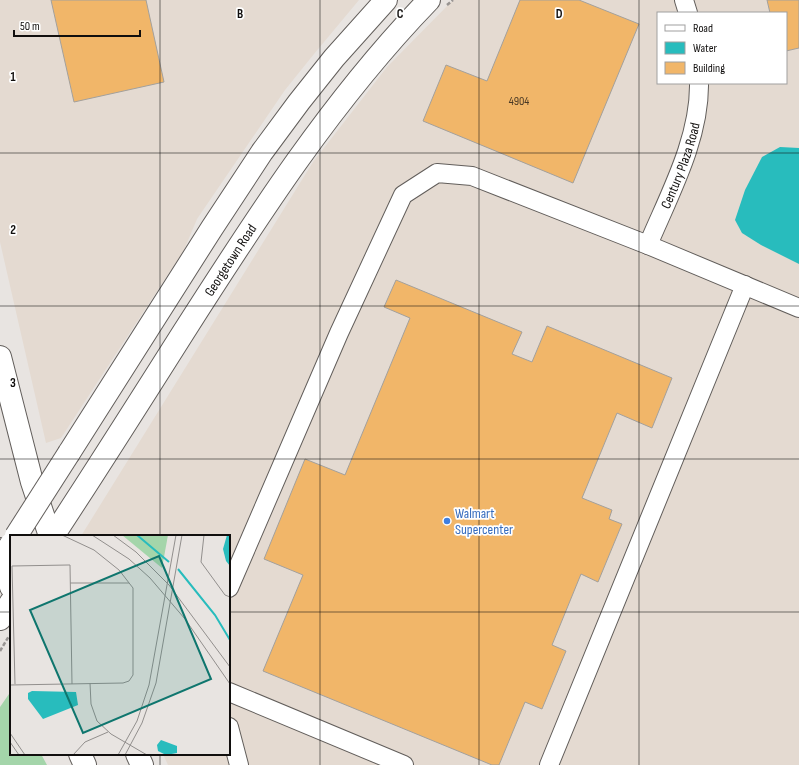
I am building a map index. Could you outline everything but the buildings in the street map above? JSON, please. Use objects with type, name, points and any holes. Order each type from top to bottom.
[{"type":"main road","points":[[17,535],[262,152],[298,102],[334,58],[386,0]]},
{"type":"main road","name":"Georgetown Road","points":[[53,535],[220,275],[302,153],[363,74],[398,32],[429,0]]},
{"type":"main road","points":[[0,357],[32,482],[52,535]]},
{"type":"main road","points":[[0,561],[10,546]]},
{"type":"main road","points":[[0,549],[10,584]]},
{"type":"main road","points":[[0,619],[10,604]]},
{"type":"main road","points":[[80,755],[85,765]]},
{"type":"main road","points":[[137,755],[142,765]]},
{"type":"street","points":[[684,0],[688,12]]},
{"type":"street","name":"Century Plaza Road","points":[[648,245],[688,148],[696,117],[699,84]]},
{"type":"street","points":[[230,586],[336,340],[403,195],[437,173],[472,176],[648,245],[799,308]]},
{"type":"street","points":[[549,765],[745,285]]},
{"type":"street","points":[[230,692],[404,765]]},
{"type":"street","points":[[230,731],[239,765]]},
{"type":"path","points":[[0,651],[10,636]]},
{"type":"shaded area","points":[[0,0],[359,0],[285,90],[197,219],[184,250],[61,438],[46,443],[0,242]]},
{"type":"shaded area","points":[[453,0],[799,0],[799,765],[168,765],[163,755],[230,755],[230,535],[82,535],[313,162],[387,67]]},
{"type":"green space","points":[[9,694],[10,755],[42,755],[47,765],[0,765],[0,707]]},
{"type":"water","points":[[780,147],[799,148],[799,264],[761,245],[742,233],[735,220],[745,190],[762,157]]},
{"type":"place","name":"Walmart Supercenter","points":[[447,521]]}]
